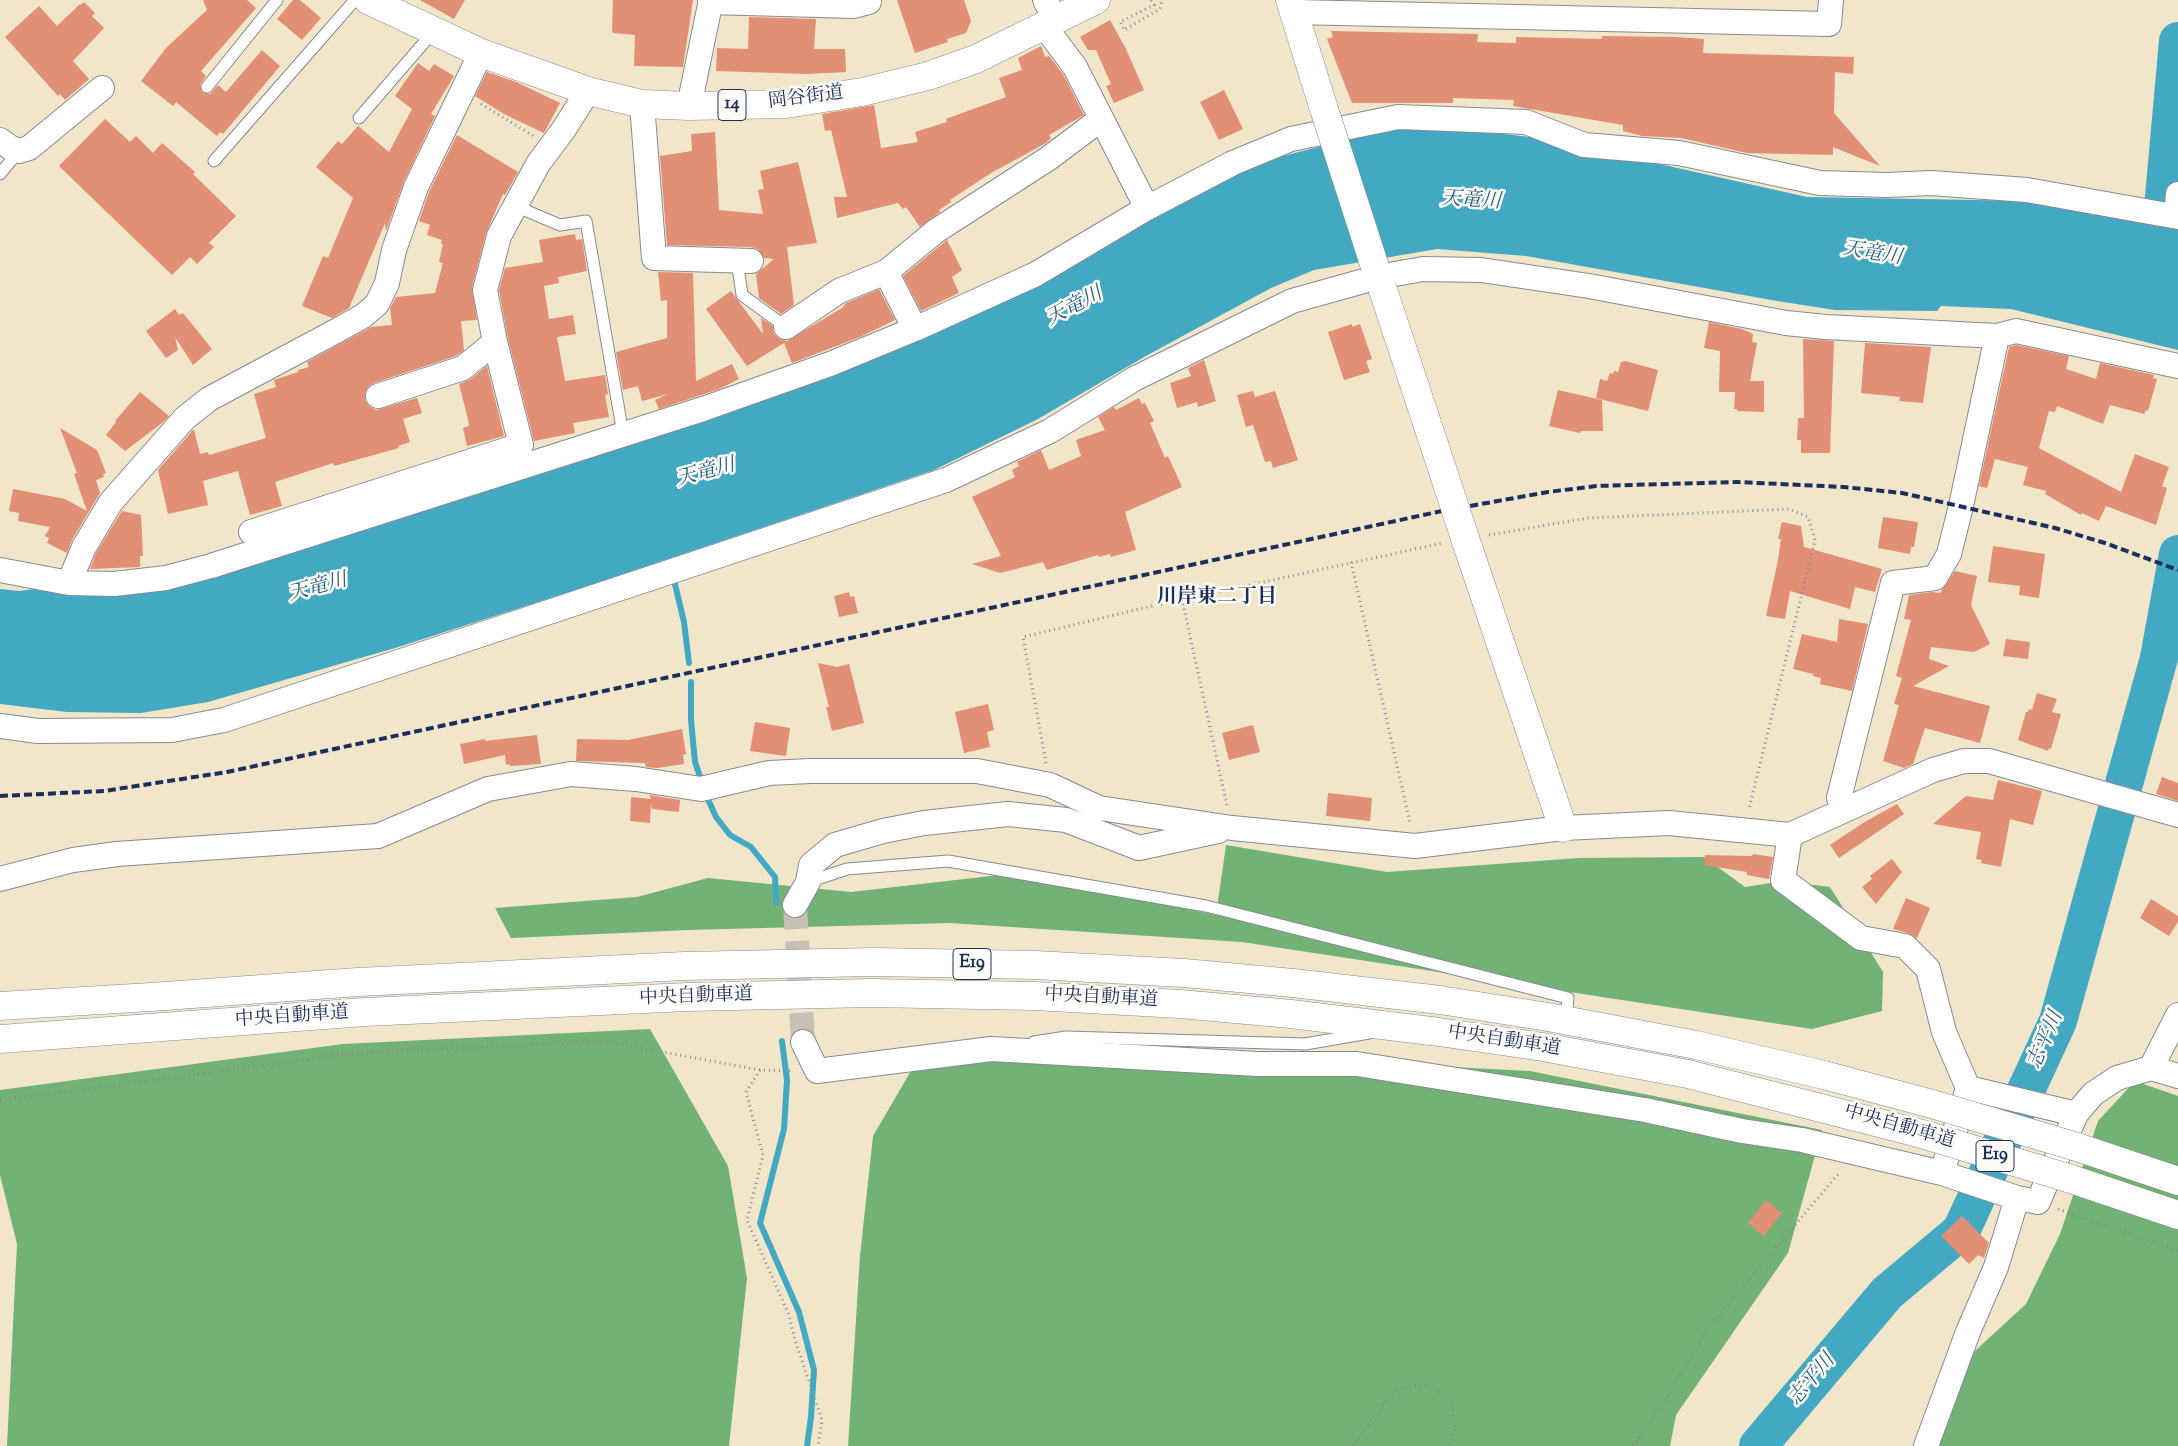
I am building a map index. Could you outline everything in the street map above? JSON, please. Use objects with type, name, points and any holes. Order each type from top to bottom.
[{"type":"main road","name":"岡谷街道","points":[[368,0],[481,52],[588,91],[642,104],[689,106],[786,104],[862,92],[928,76],[976,59],[1054,13],[1096,0]]},
{"type":"main road","points":[[1292,6],[1378,277],[1562,828]]},
{"type":"main road","name":"中央自動車道","points":[[0,1006],[398,980],[685,966],[874,962],[1035,965],[1184,973],[1440,1000],[1566,1020],[1696,1045],[1824,1075],[1932,1104],[2077,1147],[2178,1182]]},
{"type":"main road","name":"中央自動車道","points":[[0,1040],[365,1012],[687,997],[871,994],[1034,996],[1180,1004],[1291,1014],[1543,1047],[1688,1074],[1922,1134],[2068,1178],[2178,1216]]},
{"type":"street","points":[[689,106],[711,1],[854,6],[869,2],[870,0]]},
{"type":"street","points":[[1292,6],[1829,24],[1831,0]]},
{"type":"street","points":[[1054,13],[1074,68],[1147,208]]},
{"type":"street","points":[[69,583],[84,547],[96,524],[111,502],[185,418],[209,398],[338,330],[363,316],[377,304],[387,283],[394,250],[416,187],[481,52]]},
{"type":"street","points":[[9,145],[29,148],[102,88]]},
{"type":"street","points":[[250,532],[521,445],[495,342],[485,290],[499,236],[538,164],[588,91]]},
{"type":"street","points":[[642,104],[654,258],[744,260]]},
{"type":"street","points":[[0,570],[69,583],[114,584],[166,578],[211,566],[703,409],[830,364],[915,329],[1036,274],[1147,208],[1232,163],[1291,139],[1398,117],[1526,122],[1584,145],[1679,153],[1820,183],[1886,185],[1931,183],[2027,190],[2177,209]]},
{"type":"street","points":[[786,327],[839,291],[886,272],[936,230],[1049,158],[1101,119]]},
{"type":"street","points":[[0,726],[38,730],[172,730],[224,720],[946,480],[1050,431],[1134,379],[1292,301],[1378,277],[1423,269],[1481,270],[1598,288],[1786,323],[1826,327],[1997,336],[2016,331],[2178,366]]},
{"type":"street","points":[[886,272],[915,329]]},
{"type":"street","points":[[1844,809],[1839,798],[1893,583],[1935,578],[1949,554],[1997,336]]},
{"type":"street","points":[[378,396],[463,368],[495,342]]},
{"type":"street","points":[[0,879],[72,860],[117,854],[378,836],[488,789],[571,774],[636,779],[701,789],[769,774],[810,771],[977,771],[1050,786],[1099,808],[1232,828],[1416,846],[1562,828],[1669,823],[1790,835],[1933,770],[1964,761],[1990,761],[2178,815]]},
{"type":"street","points":[[795,905],[808,882],[811,865],[835,845],[883,831],[924,823],[1008,814],[1066,820],[1139,848],[1232,828]]},
{"type":"street","points":[[1790,835],[1783,880],[1861,938],[1905,946],[1928,969],[1944,1032],[1968,1088],[1942,1173]]},
{"type":"street","points":[[2151,1068],[2178,1015]]},
{"type":"street","points":[[803,1042],[817,1071],[991,1049],[1258,1064],[1357,1064],[1645,1110],[1742,1132],[1802,1140],[1942,1173],[2028,1200]]},
{"type":"street","points":[[1926,1446],[1968,1332],[1996,1267],[2028,1200],[2076,1114],[2093,1094],[2117,1078],[2151,1068],[2178,1076]]},
{"type":"street","points":[[1968,1088],[2076,1114]]},
{"type":"lane","points":[[207,87],[276,0]]},
{"type":"lane","points":[[214,161],[355,0]]},
{"type":"lane","points":[[359,118],[434,31]]},
{"type":"lane","points":[[0,174],[9,145]]},
{"type":"lane","points":[[515,206],[560,225],[586,221],[623,434]]},
{"type":"lane","points":[[744,260],[742,295],[786,327]]},
{"type":"lane","points":[[808,882],[847,868],[948,861],[1206,906],[1568,998],[1566,1020]]},
{"type":"lane","points":[[991,1049],[1066,1037],[1305,1044],[1403,1028]]},
{"type":"path","points":[[1151,0],[1154,5],[1120,22],[1124,30],[1160,9],[1162,0]]},
{"type":"path","points":[[461,92],[551,146]]},
{"type":"path","points":[[1351,562],[1416,846]]},
{"type":"path","points":[[1182,599],[1232,828]]},
{"type":"path","points":[[0,1100],[344,1054],[603,1041],[760,1070],[817,1071]]},
{"type":"path","points":[[760,1070],[746,1092],[763,1155],[747,1220],[789,1315],[795,1340],[822,1420],[818,1446]]},
{"type":"path","points":[[1633,1446],[1670,1392],[1708,1328],[1857,1153]]},
{"type":"path","points":[[2028,1200],[2121,1229],[2178,1251]]},
{"type":"path","points":[[1353,1446],[1390,1396],[1401,1388],[1421,1384],[1441,1392],[1452,1402],[1455,1430],[1449,1446]]},
{"type":"green space","points":[[1226,845],[1387,872],[1579,858],[1704,857],[1745,887],[1783,881],[1830,887],[1883,972],[1882,1011],[1812,1029],[1242,942],[950,923],[689,930],[511,938],[495,908],[637,897],[708,878],[851,892],[1017,873],[1216,915]]},
{"type":"green space","points":[[650,1029],[728,1166],[747,1278],[729,1446],[7,1446],[17,1244],[0,1175],[0,1090],[343,1044]]},
{"type":"green space","points":[[1021,1045],[1530,1071],[1822,1130],[1788,1253],[1676,1415],[1670,1446],[848,1446],[860,1256],[873,1136],[925,1047]]},
{"type":"green space","points":[[2135,1081],[2178,1096],[2178,1446],[1919,1446],[1952,1372],[2026,1304],[2060,1234],[2098,1121]]},
{"type":"water","name":"天竜川","points":[[1387,129],[1469,130],[1548,139],[1807,197],[2032,201],[2082,207],[2178,230],[2178,350],[2011,309],[1941,306],[1937,311],[1835,310],[1526,256],[1437,249],[1314,270],[1271,288],[1144,357],[1038,419],[934,470],[395,648],[208,702],[141,713],[67,712],[0,704],[0,589],[19,591],[42,588],[108,592],[540,473],[903,347],[1026,289],[1224,177],[1264,161]]},
{"type":"building","points":[[203,0],[247,0],[256,8],[201,71],[206,76],[200,85],[202,92],[210,94],[218,85],[226,92],[262,50],[280,66],[223,134],[220,132],[217,136],[176,102],[173,106],[141,81],[166,48],[207,10]]},
{"type":"building","points":[[293,0],[300,0],[321,18],[302,40],[277,19]]},
{"type":"building","points":[[420,0],[465,0],[454,19]]},
{"type":"building","points":[[613,0],[693,0],[683,67],[634,66],[635,35],[613,33],[612,31]]},
{"type":"building","points":[[897,0],[964,0],[971,21],[966,33],[947,39],[948,42],[915,53]]},
{"type":"building","points":[[84,2],[95,13],[92,16],[104,28],[73,61],[89,79],[65,100],[60,94],[58,96],[5,37],[39,6],[57,26]]},
{"type":"building","points":[[749,17],[816,19],[814,49],[845,49],[846,72],[807,74],[716,71],[717,48],[748,49]]},
{"type":"building","points":[[1110,20],[1125,47],[1144,90],[1114,103],[1106,86],[1111,84],[1096,50],[1088,50],[1080,37]]},
{"type":"building","points":[[1331,31],[1478,34],[1477,42],[1516,43],[1516,37],[1602,39],[1602,36],[1675,37],[1704,39],[1703,53],[1854,57],[1853,74],[1835,72],[1834,113],[1880,166],[1833,147],[1833,155],[1747,153],[1681,138],[1642,136],[1623,131],[1623,125],[1513,106],[1514,100],[1453,98],[1453,103],[1352,103],[1327,39],[1333,37]]},
{"type":"building","points":[[1041,46],[1045,57],[1049,56],[1063,74],[1084,115],[1049,135],[1051,138],[1046,143],[991,173],[950,200],[951,202],[939,210],[940,212],[920,227],[906,207],[903,209],[898,203],[837,218],[834,197],[847,197],[831,130],[825,131],[822,114],[874,105],[881,148],[918,142],[915,132],[947,122],[946,119],[1006,97],[999,78],[1022,70],[1018,58]]},
{"type":"building","points":[[418,63],[429,71],[434,64],[454,76],[431,114],[435,116],[404,181],[386,231],[385,223],[349,308],[332,318],[302,306],[323,256],[328,258],[353,198],[316,167],[338,141],[342,144],[358,126],[389,152],[412,109],[395,96]]},
{"type":"building","points":[[487,72],[516,82],[560,103],[544,133],[504,114],[475,96]]},
{"type":"building","points":[[1224,90],[1243,129],[1219,140],[1200,102]]},
{"type":"building","points":[[105,119],[130,142],[136,136],[153,153],[162,143],[195,172],[193,174],[236,216],[209,243],[214,247],[197,264],[190,257],[172,275],[59,166]]},
{"type":"building","points":[[715,132],[719,210],[763,214],[758,190],[764,189],[760,171],[798,162],[817,243],[787,247],[794,305],[781,314],[759,298],[756,274],[774,259],[764,258],[758,249],[751,247],[667,245],[660,156],[692,151],[691,134]]},
{"type":"building","points":[[457,135],[518,172],[505,195],[503,194],[486,233],[472,287],[477,320],[461,321],[464,350],[456,356],[374,383],[368,387],[365,393],[365,400],[369,406],[376,410],[417,398],[422,413],[403,419],[410,442],[398,446],[399,448],[334,466],[333,463],[275,482],[282,506],[250,515],[238,471],[203,481],[208,505],[168,514],[158,470],[193,430],[200,454],[208,452],[209,455],[266,438],[254,394],[276,387],[274,380],[309,367],[307,362],[371,327],[392,325],[390,308],[396,297],[435,293],[443,263],[439,262],[443,244],[441,244],[442,240],[427,235],[430,225],[419,221],[429,192]]},
{"type":"building","points":[[575,234],[576,240],[582,239],[587,271],[558,277],[559,283],[544,286],[549,319],[573,315],[576,334],[557,337],[565,381],[605,375],[608,394],[605,395],[609,417],[573,423],[575,433],[534,441],[508,339],[499,290],[505,268],[543,262],[539,240]]},
{"type":"building","points":[[947,240],[962,270],[952,277],[959,293],[921,311],[903,276]]},
{"type":"building","points":[[658,272],[693,273],[696,381],[732,364],[739,379],[719,389],[659,409],[655,400],[668,394],[642,401],[638,386],[623,390],[616,352],[667,338],[667,300],[661,301]]},
{"type":"building","points":[[879,289],[895,320],[860,337],[792,363],[784,343],[747,366],[706,309],[731,291],[763,334],[761,318],[773,326],[774,334],[780,339],[787,341],[842,308],[846,303]]},
{"type":"building","points":[[175,309],[179,315],[183,313],[212,349],[193,365],[175,337],[178,350],[166,358],[146,331]]},
{"type":"building","points":[[1709,322],[1742,329],[1753,334],[1752,342],[1757,343],[1750,381],[1764,381],[1764,412],[1737,411],[1737,409],[1734,409],[1735,392],[1719,392],[1720,351],[1704,348]]},
{"type":"building","points":[[1352,324],[1352,327],[1360,324],[1372,359],[1366,361],[1370,372],[1344,380],[1328,332]]},
{"type":"building","points":[[1803,339],[1834,341],[1830,453],[1801,453],[1801,440],[1797,440],[1798,418],[1804,418]]},
{"type":"building","points":[[1865,343],[1931,347],[1923,403],[1899,401],[1900,397],[1861,393]]},
{"type":"building","points":[[2016,345],[2069,356],[2066,369],[2096,379],[2100,363],[2154,375],[2153,378],[2157,379],[2148,411],[2146,410],[2144,414],[2110,405],[2103,424],[2057,406],[2055,412],[2049,411],[2039,448],[2121,492],[2135,454],[2169,467],[2162,486],[2167,488],[2156,525],[2106,506],[2099,521],[2082,513],[2081,515],[2045,494],[2046,491],[2023,485],[2028,467],[1995,459],[1987,488],[1979,486],[2009,347]]},
{"type":"building","points":[[1204,360],[1216,401],[1198,407],[1197,402],[1177,408],[1170,383],[1191,376],[1188,368]]},
{"type":"building","points":[[1625,361],[1658,370],[1648,411],[1596,398],[1600,379],[1607,381],[1610,373],[1618,372],[1621,362]]},
{"type":"building","points":[[487,366],[504,436],[467,446],[463,428],[469,426],[459,384],[471,379]]},
{"type":"building","points":[[1558,390],[1602,400],[1603,431],[1581,431],[1580,433],[1549,426]]},
{"type":"building","points":[[1253,391],[1255,397],[1275,391],[1298,460],[1273,468],[1271,461],[1265,462],[1253,425],[1246,427],[1237,395]]},
{"type":"building","points":[[140,392],[169,416],[125,451],[106,435],[115,421]]},
{"type":"building","points":[[1139,398],[1142,404],[1145,403],[1154,421],[1150,423],[1165,458],[1168,456],[1182,487],[1125,512],[1136,550],[1111,557],[1110,554],[1099,557],[1098,555],[1047,570],[1043,562],[1000,573],[972,564],[1001,556],[972,497],[1015,477],[1012,470],[1019,466],[1017,462],[1041,450],[1049,470],[1081,456],[1076,440],[1105,430],[1098,417],[1114,407],[1116,410]]},
{"type":"building","points":[[60,428],[97,450],[106,473],[103,474],[104,477],[96,480],[100,493],[72,540],[67,553],[47,543],[49,538],[45,536],[50,527],[18,521],[19,513],[9,511],[13,489],[65,499],[87,511],[74,474],[77,473]]},
{"type":"building","points":[[122,511],[141,515],[143,556],[140,556],[140,567],[90,569],[96,553]]},
{"type":"building","points":[[1883,517],[1918,522],[1914,547],[1911,547],[1910,554],[1878,548]]},
{"type":"building","points":[[1782,522],[1801,526],[1804,547],[1882,569],[1875,592],[1855,587],[1850,609],[1790,591],[1785,619],[1766,616],[1778,560],[1781,539],[1778,539]]},
{"type":"building","points":[[1993,546],[2045,554],[2039,598],[2019,595],[2020,586],[1988,582]]},
{"type":"building","points":[[1955,571],[1977,576],[1971,605],[1990,644],[1974,652],[1931,647],[1929,659],[1949,666],[1913,686],[1990,706],[1980,743],[1925,728],[1913,764],[1904,768],[1883,761],[1899,705],[1894,704],[1902,678],[1896,676],[1911,620],[1904,619],[1909,595],[1932,592],[1940,593]]},
{"type":"building","points":[[849,592],[850,597],[854,596],[858,613],[839,617],[834,596]]},
{"type":"building","points":[[1839,619],[1868,624],[1852,691],[1820,684],[1821,678],[1793,669],[1802,634],[1837,642]]},
{"type":"building","points":[[2006,639],[2030,642],[2028,659],[2003,656]]},
{"type":"building","points":[[818,663],[837,667],[849,664],[864,723],[832,731],[826,707],[829,707]]},
{"type":"building","points":[[2037,693],[2057,699],[2052,712],[2061,714],[2051,749],[2049,748],[2048,751],[2018,740],[2026,712],[2029,709],[2032,710]]},
{"type":"building","points":[[988,704],[994,730],[987,732],[990,747],[964,753],[955,712]]},
{"type":"building","points":[[755,722],[790,728],[786,756],[750,751]]},
{"type":"building","points":[[1253,725],[1260,752],[1229,760],[1222,733]]},
{"type":"building","points":[[682,729],[686,754],[683,755],[684,764],[657,768],[646,767],[645,763],[576,761],[577,739],[628,740]]},
{"type":"building","points":[[537,735],[541,764],[506,765],[505,755],[464,764],[460,744],[485,739],[485,741]]},
{"type":"building","points":[[2162,777],[2178,783],[2178,801],[2156,794]]},
{"type":"building","points":[[1998,780],[2042,791],[2033,825],[2010,819],[2001,867],[1981,863],[1982,860],[1976,859],[1981,832],[1933,824],[1966,796],[1993,800]]},
{"type":"building","points":[[1328,793],[1372,798],[1370,821],[1326,816]]},
{"type":"building","points":[[650,795],[680,800],[679,812],[652,809],[651,804],[650,823],[630,821],[631,797],[651,799]]},
{"type":"building","points":[[1897,804],[1904,814],[1839,858],[1830,845],[1863,823]]},
{"type":"building","points":[[1753,854],[1773,857],[1769,879],[1747,875],[1747,872],[1704,865],[1705,855],[1752,856]]},
{"type":"building","points":[[1892,859],[1902,872],[1876,904],[1862,887],[1872,879],[1870,876]]},
{"type":"building","points":[[1906,898],[1930,908],[1917,938],[1908,933],[1893,929]]},
{"type":"building","points":[[2151,899],[2178,916],[2178,922],[2169,936],[2140,918]]},
{"type":"building","points":[[1766,1200],[1782,1213],[1764,1236],[1748,1223]]},
{"type":"building","points":[[1962,1216],[1989,1243],[1984,1258],[1978,1255],[1969,1264],[1941,1236]]},
{"type":"waterway","points":[[2157,252],[2164,197],[2178,41]]},
{"type":"waterway","name":"志平川","points":[[1758,1446],[1887,1293],[1961,1231],[2058,1021],[2159,658],[2178,554]]},
{"type":"waterway","points":[[673,576],[684,622],[689,663]]},
{"type":"waterway","points":[[691,682],[691,720],[695,762],[707,797],[716,817],[730,835],[751,847],[775,877],[776,903]]},
{"type":"waterway","points":[[782,1041],[787,1080],[784,1129],[760,1223],[799,1312],[814,1370],[807,1446]]},
{"type":"tunnel","points":[[795,905],[803,1042]]},
{"type":"railway","points":[[0,796],[104,791],[227,772],[1442,511],[1548,492],[1596,486],[1737,482],[1844,487],[1902,493],[2055,528],[2105,543],[2178,570]]},
{"type":"district","name":"川岸東二丁目","points":[[1217,599]]}]
